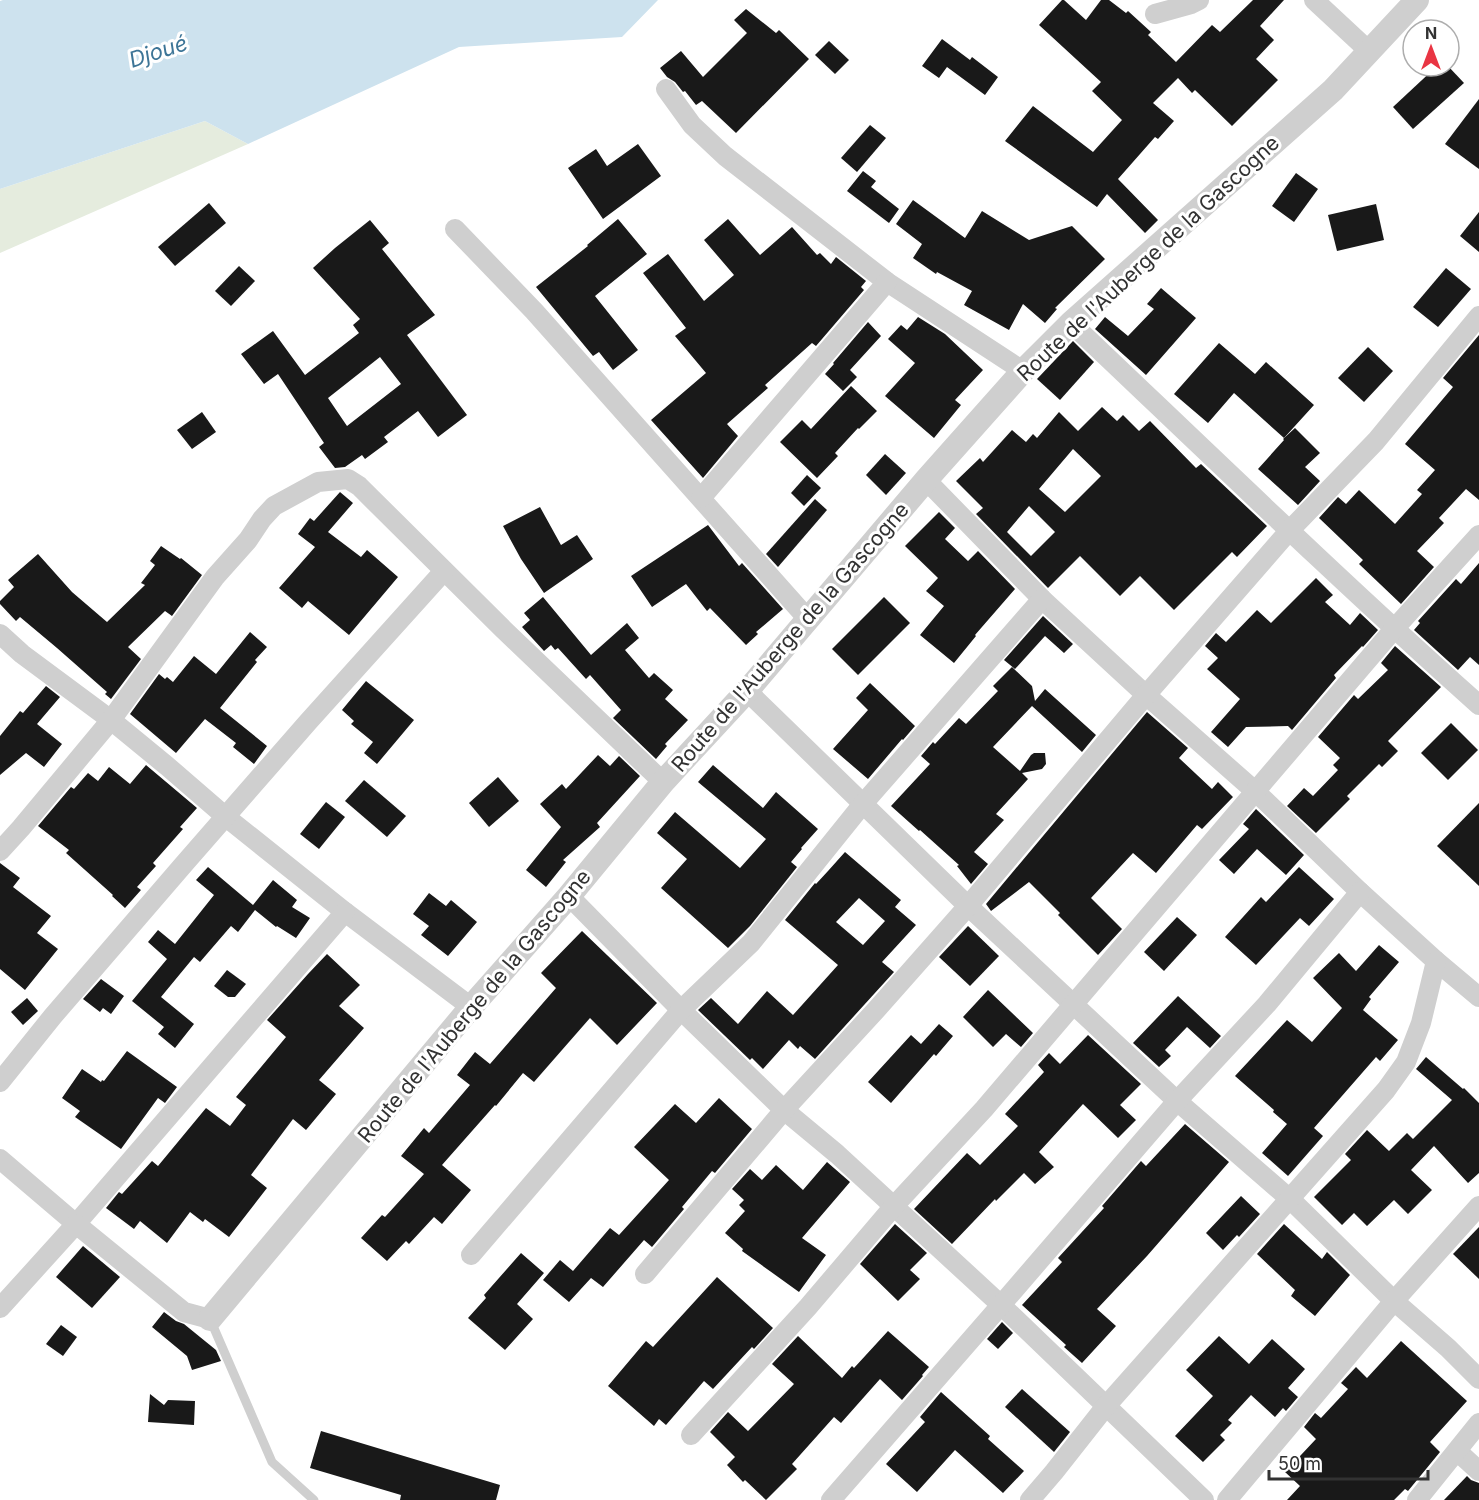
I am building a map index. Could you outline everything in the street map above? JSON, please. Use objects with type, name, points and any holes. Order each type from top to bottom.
[{"type":"street","points":[[1155,14],[1199,0]]},
{"type":"street","points":[[1314,0],[1370,52]]},
{"type":"street","name":"Route de l'Auberge de la Gascogne","points":[[210,1319],[663,782],[747,691],[926,480],[1023,371],[1071,322],[1334,90],[1417,0]]},
{"type":"street","points":[[666,88],[692,124],[725,156],[887,282],[1023,371]]},
{"type":"street","points":[[455,229],[534,311],[807,618]]},
{"type":"street","points":[[701,498],[887,282]]},
{"type":"street","points":[[645,1274],[784,1110],[968,906],[1146,695],[1289,531],[1376,441],[1479,316]]},
{"type":"street","points":[[1071,322],[1289,531],[1479,705]]},
{"type":"street","points":[[0,851],[111,720],[215,577],[248,540],[262,519],[274,506],[318,482],[348,479],[359,486],[663,782]]},
{"type":"street","points":[[926,480],[1041,598],[1256,792],[1360,892],[1479,997]]},
{"type":"street","points":[[692,1435],[894,1206],[984,1108],[1394,629],[1479,534]]},
{"type":"street","points":[[0,1082],[53,1016],[184,864],[444,571]]},
{"type":"street","points":[[471,1255],[681,1010],[751,943],[862,805],[1041,598]]},
{"type":"street","points":[[0,634],[22,654],[111,720],[226,817],[345,912],[471,1007]]},
{"type":"street","points":[[747,691],[862,805],[1073,1005],[1177,1101],[1290,1198],[1394,1301],[1448,1348],[1479,1379]]},
{"type":"street","points":[[831,1500],[1177,1101],[1266,1004],[1360,892]]},
{"type":"street","points":[[569,896],[784,1110],[837,1154],[1002,1305],[1204,1500]]},
{"type":"street","points":[[0,1308],[76,1224],[345,912]]},
{"type":"street","points":[[1030,1500],[1106,1406],[1386,1090],[1406,1062],[1421,1023],[1436,961]]},
{"type":"street","points":[[0,1159],[184,1312],[210,1319]]},
{"type":"street","points":[[1227,1500],[1394,1301],[1479,1206]]},
{"type":"street","points":[[1417,1500],[1479,1423]]},
{"type":"street","points":[[1457,1450],[1479,1471]]},
{"type":"lane","points":[[210,1319],[272,1462],[314,1500]]},
{"type":"shaded area","points":[[205,121],[248,144],[0,253],[0,189]]},
{"type":"water","name":"Djoué","points":[[658,0],[622,37],[459,47],[248,144],[205,121],[0,189],[0,1]]},
{"type":"building","points":[[1062,0],[1086,20],[1101,0],[1109,0],[1126,13],[1128,11],[1151,32],[1148,35],[1176,62],[1212,25],[1220,32],[1253,0],[1284,0],[1260,26],[1274,40],[1256,59],[1278,80],[1232,126],[1195,90],[1192,93],[1178,78],[1153,103],[1174,121],[1158,139],[1155,137],[1118,179],[1158,220],[1145,233],[1107,194],[1097,207],[1005,141],[1033,106],[1093,152],[1122,120],[1092,91],[1101,82],[1039,25]]},
{"type":"building","points":[[746,9],[776,33],[779,30],[809,59],[736,133],[702,101],[696,105],[685,91],[683,92],[660,68],[681,51],[703,77],[747,33],[734,20]]},
{"type":"building","points":[[942,39],[970,60],[972,57],[998,77],[985,95],[947,67],[939,78],[922,66]]},
{"type":"building","points":[[829,41],[849,60],[835,74],[815,55]]},
{"type":"building","points":[[1424,78],[1459,78],[1464,83],[1413,129],[1393,107]]},
{"type":"building","points":[[1479,99],[1479,169],[1445,144]]},
{"type":"building","points":[[870,125],[886,138],[857,172],[841,158]]},
{"type":"building","points":[[638,144],[661,176],[603,219],[568,168],[596,149],[607,166]]},
{"type":"building","points":[[863,171],[876,181],[871,187],[899,209],[889,223],[847,191]]},
{"type":"building","points":[[1296,173],[1318,189],[1294,222],[1272,206]]},
{"type":"building","points":[[913,200],[965,238],[982,211],[1029,240],[1072,226],[1105,259],[1055,308],[1057,309],[1045,323],[1023,304],[1009,330],[964,305],[972,291],[937,272],[936,274],[913,258],[922,244],[896,224]]},
{"type":"building","points":[[209,203],[226,223],[175,266],[158,247]]},
{"type":"building","points":[[1376,204],[1384,240],[1337,251],[1328,215]]},
{"type":"building","points":[[1479,212],[1479,252],[1460,236]]},
{"type":"building","points":[[618,219],[647,254],[595,296],[638,350],[613,370],[599,352],[593,356],[536,287]]},
{"type":"building","points":[[728,219],[760,255],[792,227],[817,255],[820,253],[831,264],[836,257],[866,281],[861,287],[864,290],[816,346],[812,343],[765,385],[768,388],[727,424],[738,436],[703,478],[651,420],[706,373],[675,336],[686,328],[643,273],[668,254],[704,301],[734,275],[704,240]]},
{"type":"building","points":[[370,220],[389,243],[382,249],[435,315],[407,335],[467,415],[438,437],[418,411],[384,437],[388,442],[365,459],[362,455],[345,467],[335,468],[319,447],[324,443],[278,374],[264,384],[241,354],[273,331],[305,375],[359,333],[353,325],[360,319],[313,268]],"holes":[[[380,357],[401,384],[347,426],[328,398]]]},
{"type":"building","points":[[239,266],[255,281],[231,306],[215,291]]},
{"type":"building","points":[[1446,268],[1471,289],[1438,327],[1413,307]]},
{"type":"building","points":[[1161,288],[1196,318],[1146,375],[1095,329],[1105,317],[1128,336],[1154,309],[1147,304]]},
{"type":"building","points":[[918,317],[945,334],[983,370],[955,400],[961,405],[934,438],[885,396],[915,363],[888,339],[901,325],[907,330]]},
{"type":"building","points":[[868,322],[881,336],[850,370],[857,377],[843,391],[825,374]]},
{"type":"building","points":[[1479,335],[1479,500],[1466,489],[1439,518],[1444,523],[1417,551],[1434,567],[1401,604],[1359,564],[1363,560],[1319,518],[1338,497],[1346,504],[1359,490],[1395,524],[1422,494],[1417,490],[1435,470],[1405,444],[1453,387],[1443,378]]},
{"type":"building","points":[[1073,341],[1094,362],[1060,400],[1037,379]]},
{"type":"building","points":[[1219,343],[1255,374],[1266,362],[1314,405],[1284,438],[1234,393],[1208,423],[1174,394]]},
{"type":"building","points":[[1368,347],[1393,371],[1364,402],[1338,378]]},
{"type":"building","points":[[851,386],[877,411],[835,453],[838,456],[817,478],[780,442],[802,420],[811,429]]},
{"type":"building","points":[[1102,407],[1117,421],[1123,415],[1139,431],[1150,421],[1196,468],[1201,464],[1267,526],[1237,557],[1232,552],[1174,610],[1140,576],[1120,596],[1080,556],[1048,588],[976,514],[983,508],[956,481],[980,458],[983,462],[1012,430],[1026,442],[1033,434],[1037,438],[1059,412],[1078,431]],"holes":[[[1073,449],[1101,476],[1065,512],[1039,489]],[[1029,506],[1055,532],[1031,556],[1007,532]]]},
{"type":"building","points":[[202,412],[216,432],[192,449],[177,430]]},
{"type":"building","points":[[1295,428],[1320,453],[1305,467],[1320,481],[1298,505],[1258,469]]},
{"type":"building","points":[[885,454],[906,473],[886,495],[866,475]]},
{"type":"building","points":[[807,475],[821,488],[804,506],[791,493]]},
{"type":"building","points":[[340,492],[353,503],[328,532],[361,557],[367,550],[398,577],[349,635],[308,601],[302,608],[279,588],[315,547],[298,534],[310,518],[314,521]]},
{"type":"building","points":[[815,499],[827,510],[778,567],[766,554]]},
{"type":"building","points":[[540,507],[561,545],[577,535],[593,559],[544,593],[521,559],[503,526]]},
{"type":"building","points":[[939,512],[955,528],[945,539],[968,561],[978,551],[1015,589],[954,663],[920,635],[944,606],[926,591],[938,578],[905,546]]},
{"type":"building","points":[[708,525],[739,566],[742,563],[783,609],[756,632],[758,634],[746,645],[710,608],[707,611],[686,584],[652,607],[631,576]]},
{"type":"building","points":[[161,546],[202,575],[172,616],[165,611],[128,647],[141,659],[111,699],[105,694],[107,692],[57,648],[20,617],[16,621],[0,604],[0,601],[14,587],[8,580],[38,554],[72,592],[107,622],[145,585],[141,583],[155,565],[150,561]]},
{"type":"building","points":[[1479,563],[1479,665],[1470,657],[1458,670],[1414,630],[1420,623],[1418,621],[1456,579],[1461,584]]},
{"type":"building","points":[[1316,578],[1333,595],[1325,602],[1350,625],[1360,613],[1378,630],[1334,675],[1336,678],[1292,730],[1288,726],[1246,727],[1228,747],[1211,732],[1240,699],[1207,669],[1218,658],[1205,646],[1216,633],[1226,642],[1257,610],[1271,623]]},
{"type":"building","points":[[543,597],[591,655],[627,623],[639,638],[625,650],[649,678],[654,673],[673,690],[665,699],[688,720],[665,744],[667,746],[656,759],[613,718],[621,710],[590,675],[586,679],[558,648],[555,650],[551,645],[544,651],[522,627],[530,620],[524,613]]},
{"type":"building","points":[[884,597],[910,623],[858,675],[832,649]]},
{"type":"building","points":[[1043,616],[1073,644],[1064,653],[1045,636],[1015,669],[1004,660]]},
{"type":"building","points":[[250,632],[267,647],[220,708],[267,746],[254,764],[233,747],[236,743],[205,719],[176,753],[130,714],[159,674],[173,682],[194,656],[216,674]]},
{"type":"building","points":[[1395,646],[1441,687],[1388,741],[1398,751],[1382,767],[1379,764],[1347,796],[1350,799],[1316,833],[1287,806],[1304,788],[1313,796],[1338,770],[1333,765],[1340,758],[1318,737],[1354,695],[1358,699],[1388,670],[1381,663]]},
{"type":"building","points":[[1012,667],[1032,686],[1035,701],[1045,689],[1096,735],[1082,752],[1032,706],[993,747],[1020,771],[1034,753],[1045,753],[1046,764],[1042,769],[1022,773],[1028,779],[996,814],[1004,820],[974,852],[988,864],[971,884],[957,866],[959,865],[891,806],[930,764],[921,756],[933,742],[935,744],[959,718],[966,724],[998,691],[993,686]]},
{"type":"building","points":[[366,681],[414,720],[377,764],[364,753],[373,742],[351,724],[354,721],[342,710]]},
{"type":"building","points":[[870,683],[915,726],[868,779],[833,749],[868,710],[856,698]]},
{"type":"building","points":[[46,686],[60,697],[37,724],[62,744],[44,767],[26,753],[0,775],[0,736],[20,711],[23,713]]},
{"type":"building","points":[[1147,712],[1188,748],[1179,758],[1212,789],[1218,782],[1233,797],[1202,829],[1197,825],[1156,873],[1133,853],[1091,898],[1122,929],[1098,955],[1029,882],[991,911],[986,904]]},
{"type":"building","points":[[1451,723],[1478,750],[1448,780],[1421,753]]},
{"type":"building","points":[[598,755],[610,766],[619,756],[640,776],[597,823],[600,827],[563,860],[566,862],[546,887],[526,870],[561,827],[540,804],[562,784],[566,789]]},
{"type":"building","points":[[146,765],[197,808],[180,827],[183,829],[153,863],[156,866],[137,887],[141,890],[125,908],[66,853],[69,850],[38,826],[71,787],[74,789],[88,773],[98,781],[109,767],[130,784]]},
{"type":"building","points":[[713,765],[763,808],[776,792],[818,829],[791,862],[797,867],[750,926],[728,948],[661,888],[687,859],[657,833],[675,812],[740,868],[766,839],[698,782]]},
{"type":"building","points":[[498,777],[519,801],[489,827],[469,803]]},
{"type":"building","points":[[364,780],[406,816],[387,837],[345,801]]},
{"type":"building","points":[[326,802],[345,817],[319,849],[300,834]]},
{"type":"building","points":[[1479,803],[1479,886],[1437,846]]},
{"type":"building","points":[[1256,809],[1304,855],[1286,875],[1257,849],[1234,874],[1219,860],[1249,829],[1243,824]]},
{"type":"building","points":[[845,852],[901,900],[895,907],[916,925],[882,962],[894,972],[815,1059],[800,1046],[798,1049],[789,1040],[763,1069],[752,1058],[750,1060],[698,1010],[711,998],[738,1024],[767,991],[793,1015],[838,965],[785,920],[815,883]],"holes":[[[859,898],[885,921],[863,945],[836,922]]]},
{"type":"building","points":[[0,863],[20,878],[13,887],[51,916],[37,933],[58,949],[25,990],[0,969]]},
{"type":"building","points":[[208,867],[253,905],[273,880],[297,900],[292,907],[310,918],[296,938],[276,927],[255,910],[238,932],[231,926],[200,962],[194,957],[161,997],[194,1024],[175,1048],[158,1034],[164,1027],[132,1001],[167,959],[148,942],[158,930],[175,944],[214,895],[196,880]]},
{"type":"building","points":[[1299,867],[1334,899],[1309,926],[1300,918],[1256,965],[1225,937],[1261,897],[1266,902]]},
{"type":"building","points":[[429,893],[446,906],[451,900],[477,922],[448,956],[421,935],[429,926],[413,914]]},
{"type":"building","points":[[1177,917],[1197,935],[1164,971],[1144,952]]},
{"type":"building","points":[[968,926],[999,956],[970,986],[939,957]]},
{"type":"building","points":[[582,931],[657,1003],[617,1045],[590,1018],[534,1082],[523,1073],[442,1165],[471,1190],[442,1224],[434,1217],[409,1244],[406,1241],[387,1261],[361,1238],[382,1215],[385,1217],[424,1174],[401,1156],[424,1128],[429,1133],[470,1085],[457,1075],[475,1052],[490,1064],[556,988],[541,973]]},
{"type":"building","points":[[1379,945],[1399,962],[1369,997],[1371,999],[1363,1010],[1398,1040],[1380,1061],[1376,1057],[1314,1128],[1323,1136],[1288,1176],[1262,1153],[1287,1124],[1235,1076],[1287,1020],[1312,1042],[1342,1008],[1313,978],[1339,953],[1356,971]]},
{"type":"building","points":[[327,954],[360,985],[339,1006],[364,1028],[319,1080],[336,1094],[306,1130],[293,1119],[251,1175],[267,1188],[229,1237],[205,1219],[203,1222],[190,1212],[167,1243],[140,1221],[134,1229],[106,1208],[119,1192],[122,1194],[152,1161],[158,1166],[206,1108],[230,1126],[246,1105],[236,1097],[286,1037],[267,1020]]},
{"type":"building","points":[[227,970],[246,984],[235,997],[228,997],[214,986]]},
{"type":"building","points":[[101,979],[124,996],[111,1014],[103,1008],[100,1012],[83,999]]},
{"type":"building","points":[[988,990],[1033,1033],[1021,1047],[1006,1034],[993,1047],[963,1017]]},
{"type":"building","points":[[1178,996],[1221,1036],[1210,1048],[1187,1027],[1165,1050],[1171,1056],[1159,1067],[1133,1043]]},
{"type":"building","points":[[27,998],[38,1011],[23,1025],[11,1012]]},
{"type":"building","points":[[939,1024],[953,1036],[891,1103],[868,1082],[911,1035],[921,1044]]},
{"type":"building","points":[[1088,1035],[1141,1084],[1120,1105],[1136,1120],[1118,1138],[1083,1104],[1039,1152],[1054,1167],[1035,1184],[1024,1173],[996,1201],[995,1199],[952,1244],[914,1209],[967,1153],[980,1165],[1018,1126],[1005,1114],[1044,1072],[1038,1065],[1049,1053],[1060,1064]]},
{"type":"building","points":[[127,1051],[177,1087],[165,1103],[158,1098],[121,1149],[75,1117],[80,1111],[62,1098],[82,1069],[101,1082],[104,1081]]},
{"type":"building","points":[[1426,1057],[1479,1103],[1479,1173],[1468,1183],[1434,1146],[1411,1170],[1432,1190],[1408,1214],[1394,1200],[1367,1226],[1354,1213],[1342,1225],[1314,1197],[1351,1160],[1345,1154],[1367,1130],[1389,1151],[1407,1133],[1413,1139],[1452,1100],[1416,1069]]},
{"type":"building","points":[[719,1098],[752,1129],[715,1173],[712,1171],[652,1247],[644,1240],[603,1287],[591,1278],[569,1302],[543,1280],[560,1260],[573,1271],[610,1228],[619,1235],[669,1180],[634,1147],[675,1104],[696,1123]]},
{"type":"building","points":[[1185,1124],[1229,1162],[1097,1309],[1116,1326],[1082,1363],[1064,1347],[1066,1345],[1022,1305],[1062,1262],[1058,1258],[1104,1208],[1102,1206],[1141,1161],[1146,1166]]},
{"type":"building","points":[[827,1162],[850,1182],[802,1238],[826,1255],[799,1292],[742,1251],[743,1249],[725,1233],[745,1211],[739,1205],[744,1200],[732,1189],[750,1169],[762,1180],[776,1165],[803,1190]]},
{"type":"building","points":[[1241,1196],[1260,1214],[1239,1237],[1237,1235],[1223,1250],[1206,1233]]},
{"type":"building","points":[[895,1224],[927,1253],[910,1270],[920,1279],[898,1301],[860,1264]]},
{"type":"building","points":[[1284,1224],[1322,1259],[1327,1252],[1350,1275],[1315,1316],[1291,1296],[1295,1290],[1257,1254]]},
{"type":"building","points":[[1479,1227],[1479,1279],[1453,1254]]},
{"type":"building","points":[[83,1246],[120,1277],[92,1308],[56,1277]]},
{"type":"building","points":[[521,1253],[544,1273],[517,1304],[533,1319],[505,1350],[468,1318],[486,1298],[484,1295]]},
{"type":"building","points":[[717,1277],[773,1328],[713,1389],[704,1381],[666,1425],[659,1419],[654,1426],[608,1386],[646,1341],[653,1347]]},
{"type":"building","points":[[164,1312],[184,1324],[216,1350],[221,1361],[192,1370],[187,1356],[152,1327]]},
{"type":"building","points":[[1002,1322],[1013,1333],[998,1349],[987,1339]]},
{"type":"building","points":[[61,1325],[77,1337],[63,1356],[46,1344]]},
{"type":"building","points":[[888,1331],[929,1367],[902,1400],[880,1379],[841,1423],[834,1417],[792,1464],[797,1469],[766,1500],[745,1480],[743,1482],[727,1465],[735,1457],[710,1432],[728,1412],[748,1431],[794,1384],[772,1364],[798,1336],[842,1378]]},
{"type":"building","points":[[1219,1336],[1249,1364],[1272,1339],[1305,1369],[1288,1388],[1298,1397],[1286,1411],[1283,1408],[1275,1417],[1251,1395],[1228,1420],[1232,1423],[1220,1435],[1225,1440],[1203,1462],[1175,1436],[1213,1396],[1186,1370]]},
{"type":"building","points":[[1401,1341],[1467,1401],[1430,1442],[1440,1452],[1408,1491],[1405,1489],[1394,1500],[1287,1500],[1300,1486],[1285,1472],[1316,1439],[1304,1427],[1315,1413],[1321,1418],[1348,1389],[1341,1383],[1356,1367],[1367,1378]]},
{"type":"building","points":[[1022,1389],[1070,1432],[1054,1452],[1005,1407]]},
{"type":"building","points":[[941,1392],[990,1436],[988,1439],[1024,1471],[1003,1493],[955,1450],[917,1492],[886,1464],[925,1422],[920,1417]]},
{"type":"building","points":[[150,1394],[164,1405],[168,1400],[195,1401],[194,1425],[148,1422]]},
{"type":"building","points":[[321,1431],[500,1485],[496,1500],[400,1500],[401,1495],[310,1468]]},
{"type":"building","points":[[1467,1476],[1479,1483],[1479,1500],[1444,1500]]}]
